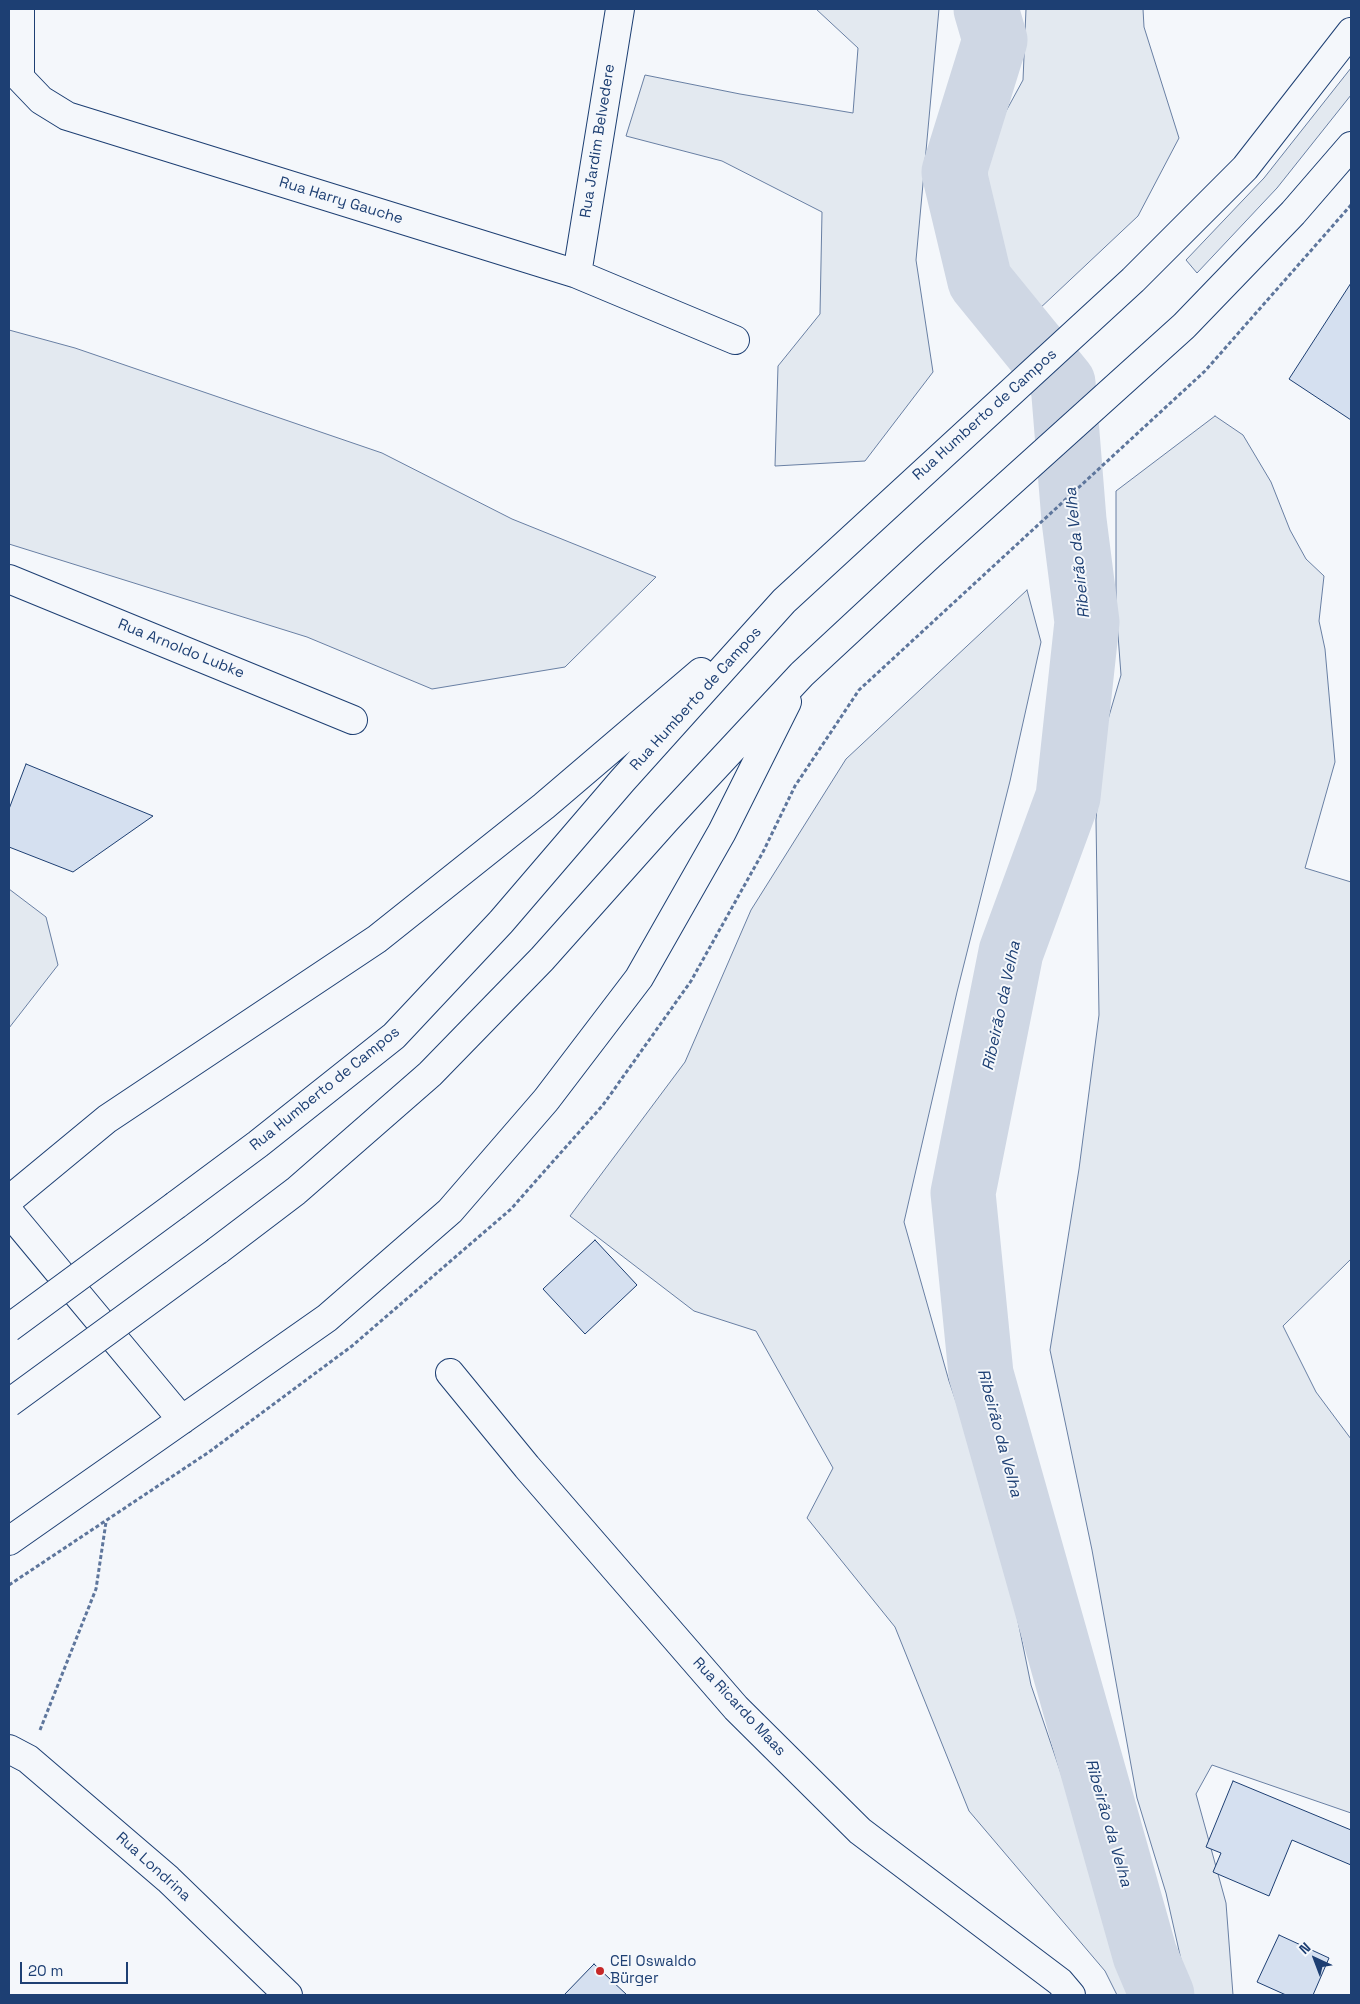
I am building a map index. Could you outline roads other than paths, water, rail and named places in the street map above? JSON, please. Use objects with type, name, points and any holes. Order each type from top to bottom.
[{"type":"main road","name":"Rua Harry Gauche","points":[[20,9],[20,78],[41,100],[66,116],[577,274],[735,340]]},
{"type":"main road","name":"Rua Jardim Belvedere","points":[[577,274],[620,9]]},
{"type":"main road","name":"Rua Humberto de Campos","points":[[9,1328],[258,1144],[394,1036],[501,922],[622,781],[784,601],[1133,280],[1245,168],[1351,32]]},
{"type":"main road","points":[[9,1403],[296,1191],[430,1074],[542,959],[666,820],[802,674],[929,556],[1184,326],[1293,213],[1351,146]]},
{"type":"main road","name":"Rua Arnoldo Lubke","points":[[9,579],[353,720]]},
{"type":"main road","points":[[9,1200],[107,1119],[377,939],[544,806],[784,601]]},
{"type":"main road","points":[[9,1541],[327,1318],[450,1211],[546,1100],[639,978],[722,832],[802,674]]},
{"type":"main road","points":[[9,1212],[182,1420]]},
{"type":"main road","name":"Rua Ricardo Maas","points":[[450,1373],[527,1467],[736,1708],[860,1831],[1060,1982],[1071,1995]]},
{"type":"main road","name":"Rua Londrina","points":[[18,1754],[168,1879],[288,1995]]},
{"type":"waterway","name":"Ribeirão da Velha","points":[[986,9],[995,40],[954,172],[980,281],[1063,383],[1074,520],[1087,622],[1068,797],[1011,952],[963,1193],[981,1374],[1145,1955],[1162,1995]]},
{"type":"place","name":"CEI Oswaldo Bürger","points":[[600,1971]]}]
